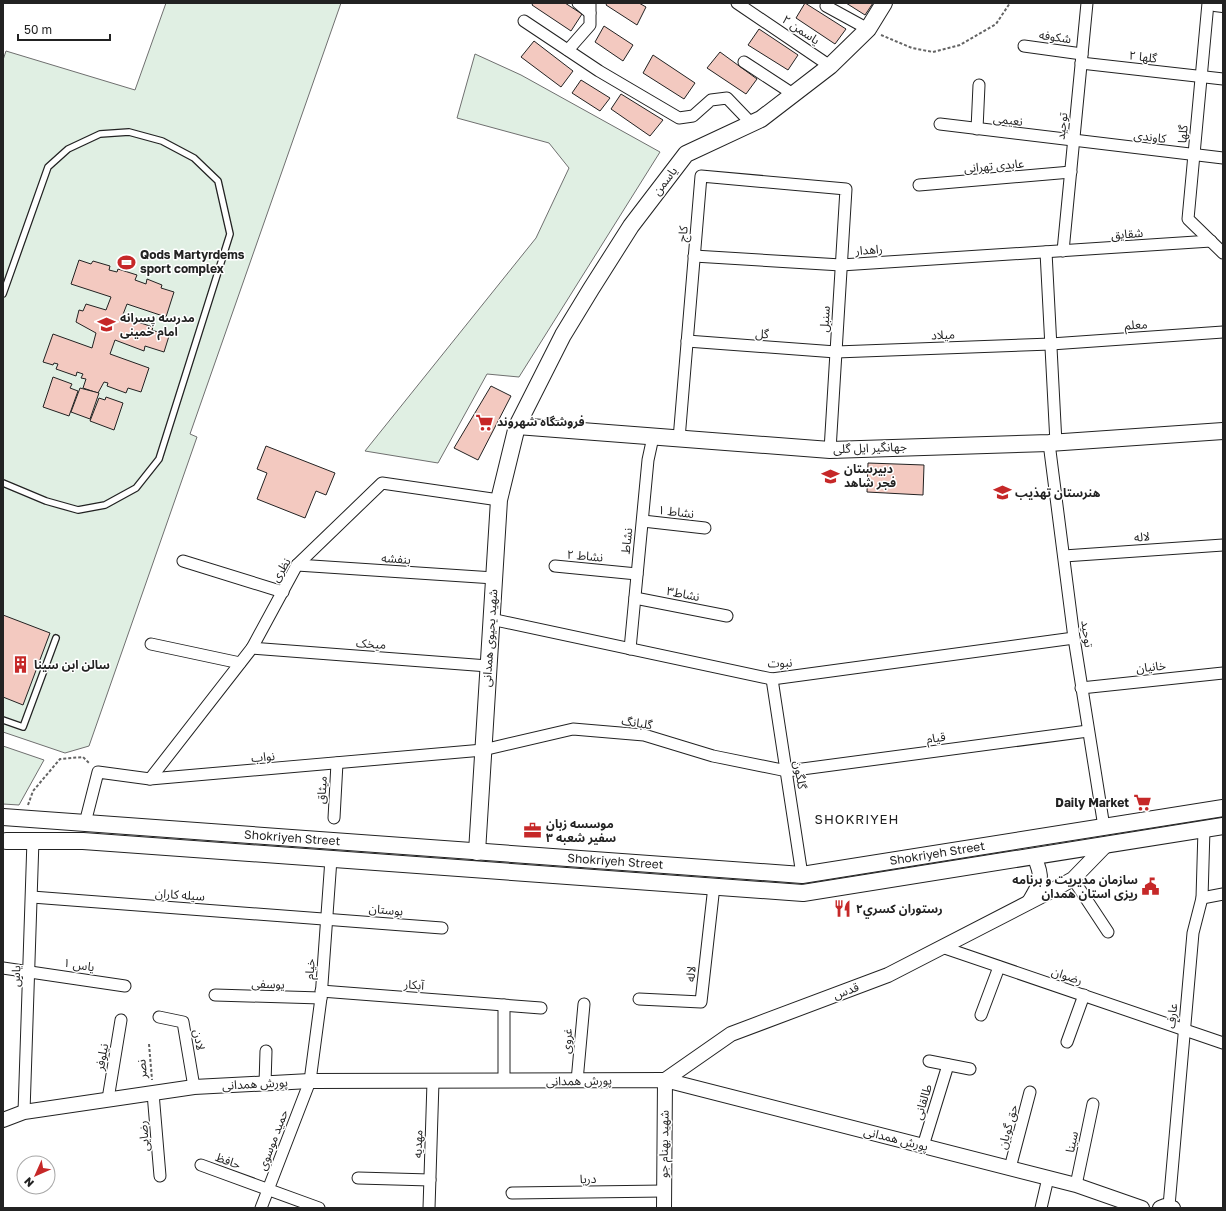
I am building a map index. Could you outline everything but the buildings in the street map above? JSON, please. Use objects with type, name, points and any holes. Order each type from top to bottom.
[{"type":"main road","name":"یاسمن","points":[[517,426],[563,335],[591,289],[631,226],[686,154],[761,119],[830,66],[868,29],[884,3]]},
{"type":"main road","points":[[1215,3],[1223,4]]},
{"type":"main road","name":"جهانگیر ایل گلی","points":[[517,426],[830,450],[1053,443],[1223,431]]},
{"type":"main road","name":"شهید یحیوی همدانی","points":[[477,852],[498,500],[517,426]]},
{"type":"main road","name":"Shokriyeh Street","points":[[3,817],[802,875],[1223,808]]},
{"type":"main road","points":[[3,822],[7,828],[5,843]]},
{"type":"main road","name":"Shokriyeh Street","points":[[5,843],[33,840],[84,841],[803,893],[1223,826]]},
{"type":"street","points":[[568,50],[590,25],[590,8],[578,3]]},
{"type":"street","name":"یاسمن ۲","points":[[737,3],[830,66]]},
{"type":"street","name":"توحید","points":[[1063,251],[1087,3]]},
{"type":"street","name":"گلها","points":[[1208,3],[1188,219],[1223,253]]},
{"type":"street","points":[[826,6],[868,29]]},
{"type":"street","points":[[524,21],[650,102],[679,118],[693,116],[710,100],[727,98],[752,124]]},
{"type":"street","name":"شکوفه","points":[[1024,46],[1082,58]]},
{"type":"street","name":"گلها ۲","points":[[1082,58],[1201,77],[1223,79]]},
{"type":"street","points":[[744,62],[793,94]]},
{"type":"street","points":[[977,129],[979,85]]},
{"type":"street","name":"نعیمی","points":[[940,124],[1074,140]]},
{"type":"street","name":"کاوندی","points":[[1074,140],[1223,158]]},
{"type":"street","name":"عابدی تهرانی","points":[[919,185],[1071,172]]},
{"type":"street","name":"کاج","points":[[679,439],[701,176],[846,189]]},
{"type":"street","name":"سنبل","points":[[830,450],[846,189]]},
{"type":"street","name":"شقایق","points":[[1046,252],[1211,241]]},
{"type":"street","name":"توحید","points":[[1046,252],[1051,344],[1053,443],[1064,556],[1081,688],[1104,827]]},
{"type":"street","name":"راهدار","points":[[694,256],[841,265],[1046,252]]},
{"type":"street","name":"معلم","points":[[1051,344],[1223,332]]},
{"type":"street","name":"گل","points":[[687,341],[836,352]]},
{"type":"street","name":"میلاد","points":[[836,352],[1051,344]]},
{"type":"street","name":"نشاط","points":[[630,649],[648,460],[653,437]]},
{"type":"street","name":"نظری","points":[[150,779],[252,648],[297,565],[382,483],[498,500]]},
{"type":"street","name":"نشاط ۱","points":[[643,521],[705,528]]},
{"type":"street","name":"لاله","points":[[1064,556],[1223,545]]},
{"type":"street","points":[[183,562],[283,592]]},
{"type":"street","name":"بنفشه","points":[[297,565],[494,578]]},
{"type":"street","name":"نشاط ۲","points":[[555,566],[637,574]]},
{"type":"street","name":"نشاط۳","points":[[635,598],[727,616]]},
{"type":"street","name":"نبوت","points":[[491,619],[772,679],[1074,638]]},
{"type":"street","points":[[151,644],[240,663]]},
{"type":"street","name":"میخک","points":[[252,648],[488,666]]},
{"type":"street","name":"خانیان","points":[[1081,688],[1223,673]]},
{"type":"street","name":"گلگون","points":[[772,679],[802,875]]},
{"type":"street","name":"گلبانگ","points":[[483,750],[573,729],[644,735],[713,756],[786,771]]},
{"type":"street","name":"قیام","points":[[786,771],[1088,731]]},
{"type":"street","name":"نواب","points":[[98,772],[150,779],[483,750]]},
{"type":"street","name":"میثاق","points":[[334,818],[337,763]]},
{"type":"street","points":[[85,823],[98,772]]},
{"type":"street","name":"عارف","points":[[1167,1207],[1194,933],[1202,898],[1204,829]]},
{"type":"street","name":"یاس","points":[[24,1112],[33,840]]},
{"type":"street","name":"قدس","points":[[665,1080],[731,1034],[888,975],[1029,903],[1073,879],[1107,844]]},
{"type":"street","points":[[1029,903],[1041,882],[1041,872],[1034,856]]},
{"type":"street","name":"خیام","points":[[310,1081],[321,995],[332,859]]},
{"type":"street","points":[[1073,879],[1108,932]]},
{"type":"street","name":"لاله","points":[[639,999],[702,1002],[714,886]]},
{"type":"street","points":[[1202,898],[1223,894]]},
{"type":"street","name":"سیله کاران","points":[[32,897],[327,918]]},
{"type":"street","name":"بوستان","points":[[327,918],[442,928]]},
{"type":"street","name":"رضوان","points":[[942,947],[1223,1043]]},
{"type":"street","points":[[981,1015],[1000,967]]},
{"type":"street","name":"یاس ۱","points":[[3,968],[125,986]]},
{"type":"street","name":"یوسفی","points":[[215,995],[321,995]]},
{"type":"street","name":"آبکار","points":[[321,995],[541,1008]]},
{"type":"street","points":[[1067,1042],[1084,995]]},
{"type":"street","name":"غروی","points":[[577,1081],[584,1004]]},
{"type":"street","points":[[504,1005],[504,1081]]},
{"type":"street","name":"لادن","points":[[159,1017],[183,1022],[194,1087]]},
{"type":"street","name":"نیلوفر","points":[[108,1098],[122,1020]]},
{"type":"street","points":[[265,1084],[266,1051]]},
{"type":"street","points":[[929,1061],[970,1069]]},
{"type":"street","name":"طالقانی","points":[[923,1146],[948,1065]]},
{"type":"street","name":"پورش همدانی","points":[[3,1120],[24,1112],[108,1098],[194,1087],[310,1081],[433,1082],[665,1080],[1076,1185],[1142,1208]]},
{"type":"street","name":"شهید بهنام جو","points":[[664,1208],[665,1080]]},
{"type":"street","name":"حمید موسوی","points":[[261,1208],[310,1081]]},
{"type":"street","name":"مهدیه","points":[[429,1208],[433,1082]]},
{"type":"street","name":"حق گویان","points":[[1010,1168],[1030,1092]]},
{"type":"street","name":"رضایی","points":[[153,1093],[160,1176]]},
{"type":"street","name":"سینا","points":[[1076,1185],[1093,1104]]},
{"type":"street","name":"حافظ","points":[[201,1165],[319,1208]]},
{"type":"street","points":[[358,1178],[430,1180]]},
{"type":"street","points":[[1041,1208],[1048,1178]]},
{"type":"street","name":"دریا","points":[[512,1193],[664,1191]]},
{"type":"lane","points":[[3,294],[48,167],[68,149],[100,134],[129,132],[162,141],[194,158],[218,181],[230,234],[159,459],[136,488],[105,505],[78,510],[46,501],[3,483]]},
{"type":"lane","points":[[3,720],[23,727],[56,638]]},
{"type":"path","points":[[868,29],[912,48],[933,52],[960,45],[996,24],[1010,3]]},
{"type":"path","points":[[24,818],[33,791],[60,759],[83,757],[98,772]]},
{"type":"path","name":"نصر","points":[[149,1044],[153,1093]]},
{"type":"green space","name":"Qods Martyrdems sport complex","points":[[166,3],[341,3],[190,434],[197,437],[89,746],[65,753],[3,732],[3,60],[6,51],[135,90]]},
{"type":"green space","points":[[475,54],[521,75],[660,152],[519,377],[487,374],[438,463],[365,451],[536,238],[569,168],[549,143],[457,118]]},
{"type":"green space","points":[[3,746],[44,760],[19,805],[3,804]]},
{"type":"place","name":"Qods Martyrdems sport complex","points":[[127,262]]},
{"type":"place","name":"مدرسه پسرانه امام خمینی","points":[[107,325]]},
{"type":"place","name":"فروشگاه شهروند","points":[[484,422]]},
{"type":"place","name":"دبیرستان فجر شاهد","points":[[831,476]]},
{"type":"place","name":"هنرستان تهذیب","points":[[1002,493]]},
{"type":"place","name":"سالن ابن سینا","points":[[21,665]]},
{"type":"place","name":"Daily Market","points":[[1142,803]]},
{"type":"place","name":"موسسه زبان سفیر شعبه ۳","points":[[533,831]]},
{"type":"place","name":"سازمان مدیریت و برنامه ریزی استان همدان","points":[[1151,887]]},
{"type":"place","name":"رستوران کسري٢","points":[[843,909]]},
{"type":"district","name":"SHOKRIYEH","points":[[857,819]]}]
